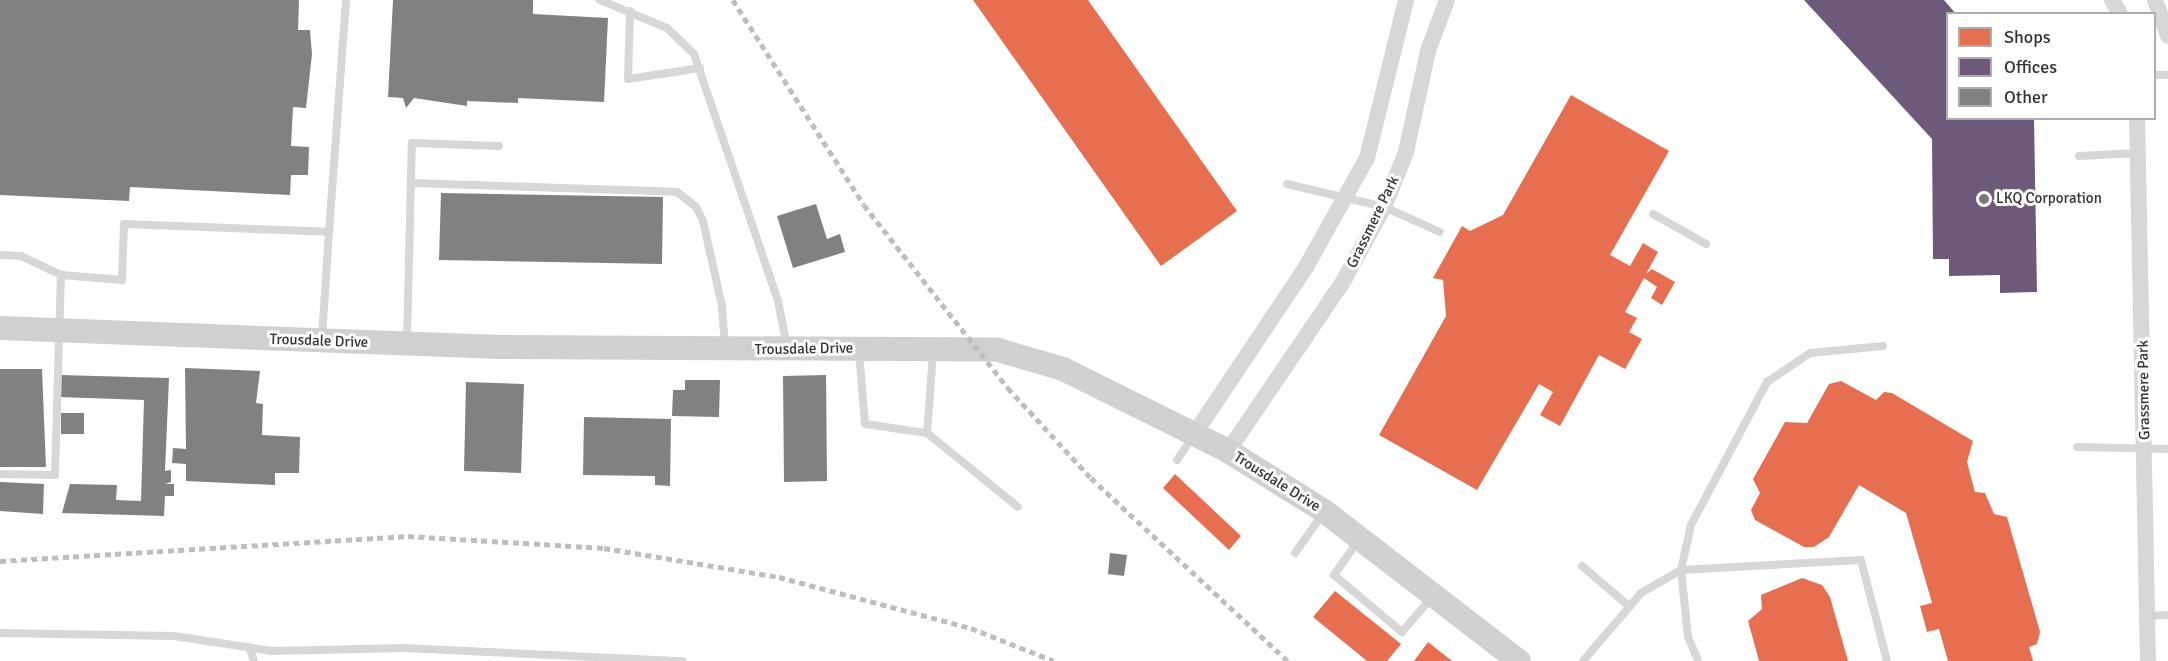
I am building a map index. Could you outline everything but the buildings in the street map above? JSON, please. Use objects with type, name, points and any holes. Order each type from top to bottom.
[{"type":"street","points":[[1195,433],[1347,199],[1382,111],[1406,0]]},
{"type":"street","name":"Grassmere Park","points":[[1228,451],[1344,279],[1384,207],[1406,152],[1428,51],[1447,0]]},
{"type":"street","points":[[2155,0],[2168,36]]},
{"type":"street","name":"Grassmere Park","points":[[2137,120],[2148,661]]},
{"type":"street","name":"Trousdale Drive","points":[[0,328],[407,344],[725,350],[933,348],[998,350],[1031,358],[1195,433],[1228,451],[1324,511],[1435,593],[1519,661]]},
{"type":"lane","points":[[322,342],[346,0]]},
{"type":"lane","points":[[600,0],[630,11],[683,40],[700,68],[778,301],[788,350]]},
{"type":"lane","points":[[630,11],[628,79],[700,68]]},
{"type":"lane","points":[[407,344],[412,143],[499,146]]},
{"type":"lane","points":[[2079,156],[2138,153]]},
{"type":"lane","points":[[411,183],[676,192],[696,207],[703,221],[722,306],[725,350]]},
{"type":"lane","points":[[1287,184],[1384,207],[1440,232]]},
{"type":"lane","points":[[1653,214],[1706,244]]},
{"type":"lane","points":[[0,255],[21,256],[61,275],[122,280],[124,225],[329,232]]},
{"type":"lane","points":[[0,474],[55,475],[61,275]]},
{"type":"lane","points":[[1698,661],[1688,637],[1681,570],[1691,525],[1767,382],[1810,352],[1883,346]]},
{"type":"lane","points":[[927,433],[933,348]]},
{"type":"lane","points":[[859,349],[865,424],[927,433],[1018,507]]},
{"type":"lane","points":[[1177,460],[1195,433]]},
{"type":"lane","points":[[2077,447],[2168,449]]},
{"type":"lane","points":[[1295,554],[1324,511]]},
{"type":"lane","points":[[1360,538],[1334,575],[1402,632],[1435,593]]},
{"type":"lane","points":[[1583,661],[1651,585],[1681,570],[1862,560],[1887,661]]},
{"type":"lane","points":[[1582,566],[1630,607]]},
{"type":"lane","points":[[2147,616],[2168,615]]},
{"type":"lane","points":[[0,633],[174,636],[249,647],[683,661]]},
{"type":"lane","points":[[249,647],[254,661]]},
{"type":"railway","points":[[733,0],[864,205],[1008,388],[1091,478],[1288,661]]},
{"type":"railway","points":[[0,561],[408,536],[604,548],[779,577],[971,628],[1054,661]]},
{"type":"place","name":"LKQ Corporation","points":[[1984,199]]}]
